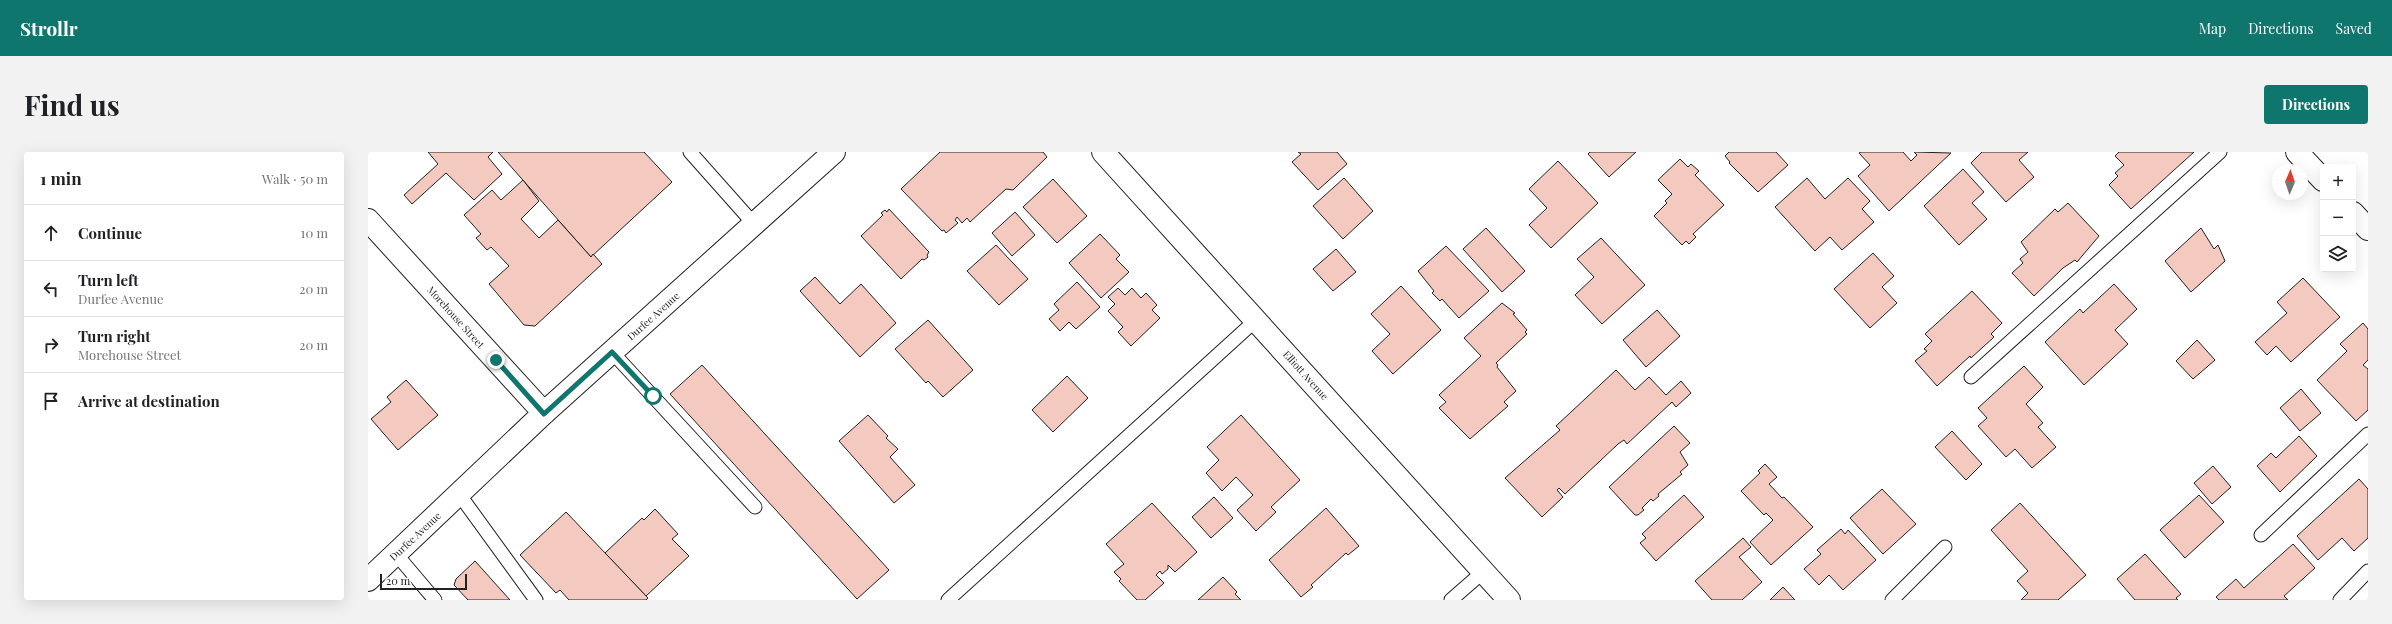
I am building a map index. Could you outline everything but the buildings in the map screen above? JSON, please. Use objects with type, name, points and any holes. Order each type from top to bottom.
[{"type":"street","name":"Durfee Avenue","points":[[368,580],[544,414],[834,152]]},
{"type":"street","name":"Elliott Avenue","points":[[1102,152],[1509,600]]},
{"type":"street","points":[[2297,152],[2320,177]]},
{"type":"street","points":[[2356,216],[2368,229]]},
{"type":"street","name":"Morehouse Street","points":[[368,220],[544,414]]},
{"type":"lane","points":[[690,152],[754,224]]},
{"type":"lane","points":[[1971,377],[2220,152]]},
{"type":"lane","points":[[948,600],[1256,320]]},
{"type":"lane","points":[[612,352],[755,507]]},
{"type":"lane","points":[[2261,534],[2368,434]]},
{"type":"lane","points":[[459,494],[536,600]]},
{"type":"lane","points":[[1892,600],[1946,547]]},
{"type":"lane","points":[[396,554],[435,600]]},
{"type":"lane","points":[[1451,600],[1483,572]]},
{"type":"lane","points":[[2340,600],[2368,572]]},
{"type":"route","points":[[496,360],[544,414],[612,352],[653,396]]}]
